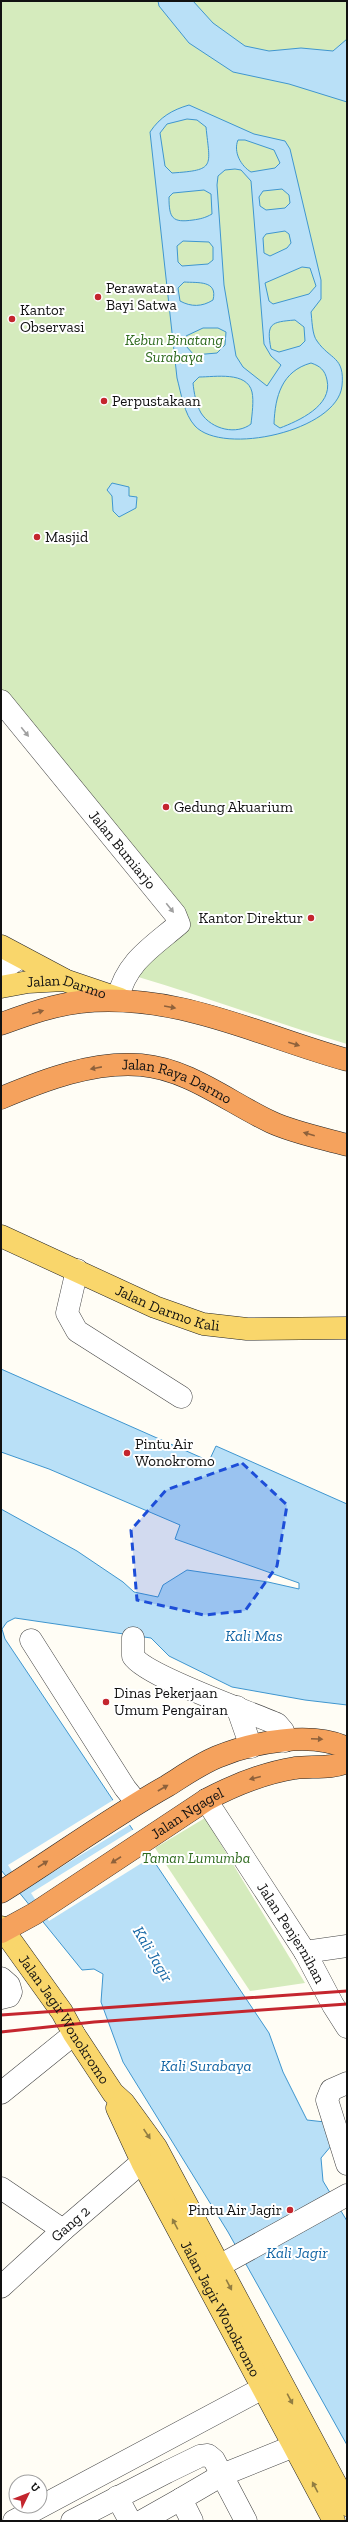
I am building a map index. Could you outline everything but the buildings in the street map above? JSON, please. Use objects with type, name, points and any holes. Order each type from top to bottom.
[{"type":"highway","points":[[1,1024],[39,1011],[80,1002],[124,1000],[205,1013],[244,1025],[285,1042],[347,1060]]},
{"type":"highway","name":"Jalan Raya Darmo","points":[[1,1098],[47,1079],[102,1067],[141,1065],[165,1070],[187,1078],[274,1123],[347,1145]]},
{"type":"highway","points":[[6,1888],[133,1805],[217,1757],[251,1747],[285,1741],[322,1739],[347,1748]]},
{"type":"highway","name":"Jalan Ngagel","points":[[2,1930],[34,1914],[206,1800],[241,1782],[278,1772],[306,1767],[338,1766],[347,1762]]},
{"type":"main road","points":[[1,946],[20,958],[64,980]]},
{"type":"main road","name":"Jalan Darmo","points":[[1,987],[28,982],[64,980],[124,1000]]},
{"type":"main road","name":"Jalan Darmo Kali","points":[[1,1236],[155,1307],[203,1324],[248,1329],[347,1328]]},
{"type":"main road","name":"Jalan Jagir Wonokromo","points":[[2,1930],[62,2012],[74,2034],[113,2093],[124,2103],[156,2147],[219,2266],[271,2384],[294,2446],[334,2521]]},
{"type":"main road","name":"Jalan Jagir Wonokromo","points":[[113,2093],[117,2108],[142,2162],[271,2384],[347,2505]]},
{"type":"street","name":"Jalan Bumiarjo","points":[[1,701],[175,914],[179,924],[140,956],[122,981],[124,1000]]},
{"type":"street","points":[[1,970],[20,958]]},
{"type":"street","points":[[77,1270],[68,1313],[70,1322],[77,1331],[181,1397]]},
{"type":"street","points":[[133,1638],[133,1656],[142,1666],[203,1695],[237,1707],[276,1724],[283,1731],[285,1741]]},
{"type":"street","points":[[31,1640],[125,1788],[133,1805]]},
{"type":"street","points":[[237,1707],[251,1747]]},
{"type":"street","name":"Jalan Penjernihan","points":[[206,1800],[305,1952],[333,2005],[347,2027]]},
{"type":"street","points":[[305,1952],[347,1946]]},
{"type":"street","points":[[1,1978],[9,1985],[12,1992],[9,1996],[1,1998]]},
{"type":"street","points":[[1,2093],[74,2034]]},
{"type":"street","points":[[347,2083],[331,2090],[327,2100],[347,2164]]},
{"type":"street","name":"Gang 2","points":[[1,2287],[63,2230],[142,2162]]},
{"type":"street","points":[[1,2188],[63,2230]]},
{"type":"street","points":[[219,2266],[346,2196]]},
{"type":"street","points":[[14,2521],[271,2384]]},
{"type":"street","points":[[142,2521],[222,2475],[294,2446]]},
{"type":"street","points":[[72,2521],[200,2456],[208,2455],[214,2460],[246,2521]]},
{"type":"street","points":[[117,2497],[130,2521]]},
{"type":"street","points":[[181,2499],[192,2521]]},
{"type":"highlighted area","points":[[242,1463],[287,1505],[277,1566],[245,1611],[204,1615],[137,1600],[131,1530],[166,1490]]},
{"type":"green space","name":"Kebun Binatang Surabaya","points":[[1,1],[347,1],[347,1044],[135,976],[185,922],[1,696]]},
{"type":"green space","name":"Taman Lumumba","points":[[205,1818],[305,1983],[250,1991],[155,1848]]},
{"type":"water","points":[[158,1],[193,1],[213,23],[245,46],[269,51],[301,48],[333,51],[347,39],[347,102],[289,84],[233,72],[189,43],[159,6]]},
{"type":"water","points":[[189,105],[254,134],[285,141],[290,149],[321,280],[321,299],[311,312],[313,331],[317,341],[336,359],[339,364],[342,376],[342,386],[335,402],[321,415],[301,426],[277,434],[252,438],[229,439],[209,435],[195,426],[188,416],[183,403],[177,378],[150,132],[162,118]],"holes":[[[187,119],[197,120],[206,127],[209,151],[207,164],[203,168],[196,170],[172,173],[165,166],[160,133],[167,124]],[[238,140],[245,140],[274,150],[280,163],[275,168],[251,172],[244,166],[237,154]],[[235,169],[241,170],[251,181],[264,344],[271,356],[281,365],[267,386],[243,367],[236,356],[224,285],[217,185],[218,176],[225,170]],[[282,189],[289,195],[290,203],[285,208],[266,210],[260,206],[259,197],[263,191]],[[204,190],[211,194],[212,214],[205,217],[180,221],[173,218],[170,210],[169,197],[173,193]],[[285,231],[289,234],[291,243],[287,248],[270,256],[264,253],[263,238],[266,234]],[[183,241],[209,242],[213,247],[213,260],[208,264],[182,266],[178,262],[177,246]],[[302,267],[310,268],[316,286],[309,294],[273,304],[269,301],[265,283]],[[184,282],[206,284],[213,289],[213,300],[205,304],[192,305],[180,301],[178,288]],[[295,320],[304,327],[305,341],[300,346],[279,352],[271,349],[269,334],[270,329],[276,323]],[[203,328],[218,328],[226,332],[225,345],[217,353],[194,355],[186,346],[186,336]],[[311,363],[323,371],[327,380],[327,389],[325,397],[320,405],[304,417],[280,428],[274,424],[276,404],[278,395],[287,378],[293,372]],[[221,376],[237,378],[244,381],[249,385],[253,396],[251,424],[232,430],[218,427],[206,419],[201,413],[193,383],[199,377]]]},
{"type":"water","points":[[112,483],[129,487],[129,496],[137,497],[136,508],[119,517],[113,511],[112,496],[107,490]]},
{"type":"water","points":[[1,1369],[209,1461],[216,1446],[347,1504],[347,1705],[305,1700],[232,1687],[169,1656],[151,1638],[15,1618],[7,1622],[2,1629],[5,1639],[269,2033],[283,2072],[307,2120],[325,2122],[336,2140],[321,2158],[323,2181],[347,2221],[347,2445],[228,2232],[123,2062],[101,2002],[103,1974],[94,1969],[82,1970],[1,1870],[1,1509],[77,1551],[123,1582],[134,1592],[158,1597],[163,1585],[187,1570],[268,1582],[299,1589],[299,1583],[175,1539],[180,1525],[49,1469],[1,1452]]},
{"type":"pier","points":[[115,1799],[131,1824],[24,1890],[8,1865]]},
{"type":"pier","points":[[134,1829],[153,1856],[49,1921],[31,1893]]},
{"type":"railway","points":[[1,2015],[347,1991]]},
{"type":"railway","points":[[1,2032],[94,2022],[347,2004]]},
{"type":"place","name":"Perawatan Bayi Satwa","points":[[98,297]]},
{"type":"place","name":"Kantor Observasi","points":[[12,319]]},
{"type":"place","name":"Perpustakaan","points":[[104,401]]},
{"type":"place","name":"Masjid","points":[[37,537]]},
{"type":"place","name":"Gedung Akuarium","points":[[166,807]]},
{"type":"place","name":"Kantor Direktur","points":[[311,918]]},
{"type":"place","name":"Pintu Air Wonokromo","points":[[127,1453]]},
{"type":"place","name":"Dinas Pekerjaan Umum Pengairan","points":[[106,1702]]},
{"type":"place","name":"Pintu Air Jagir","points":[[290,2210]]},
{"type":"water label","name":"Kali Mas","points":[[254,1635]]},
{"type":"water label","name":"Kali Jagir","points":[[153,1954]]},
{"type":"water label","name":"Kali Surabaya","points":[[206,2065]]},
{"type":"water label","name":"Kali Jagir","points":[[297,2252]]}]
